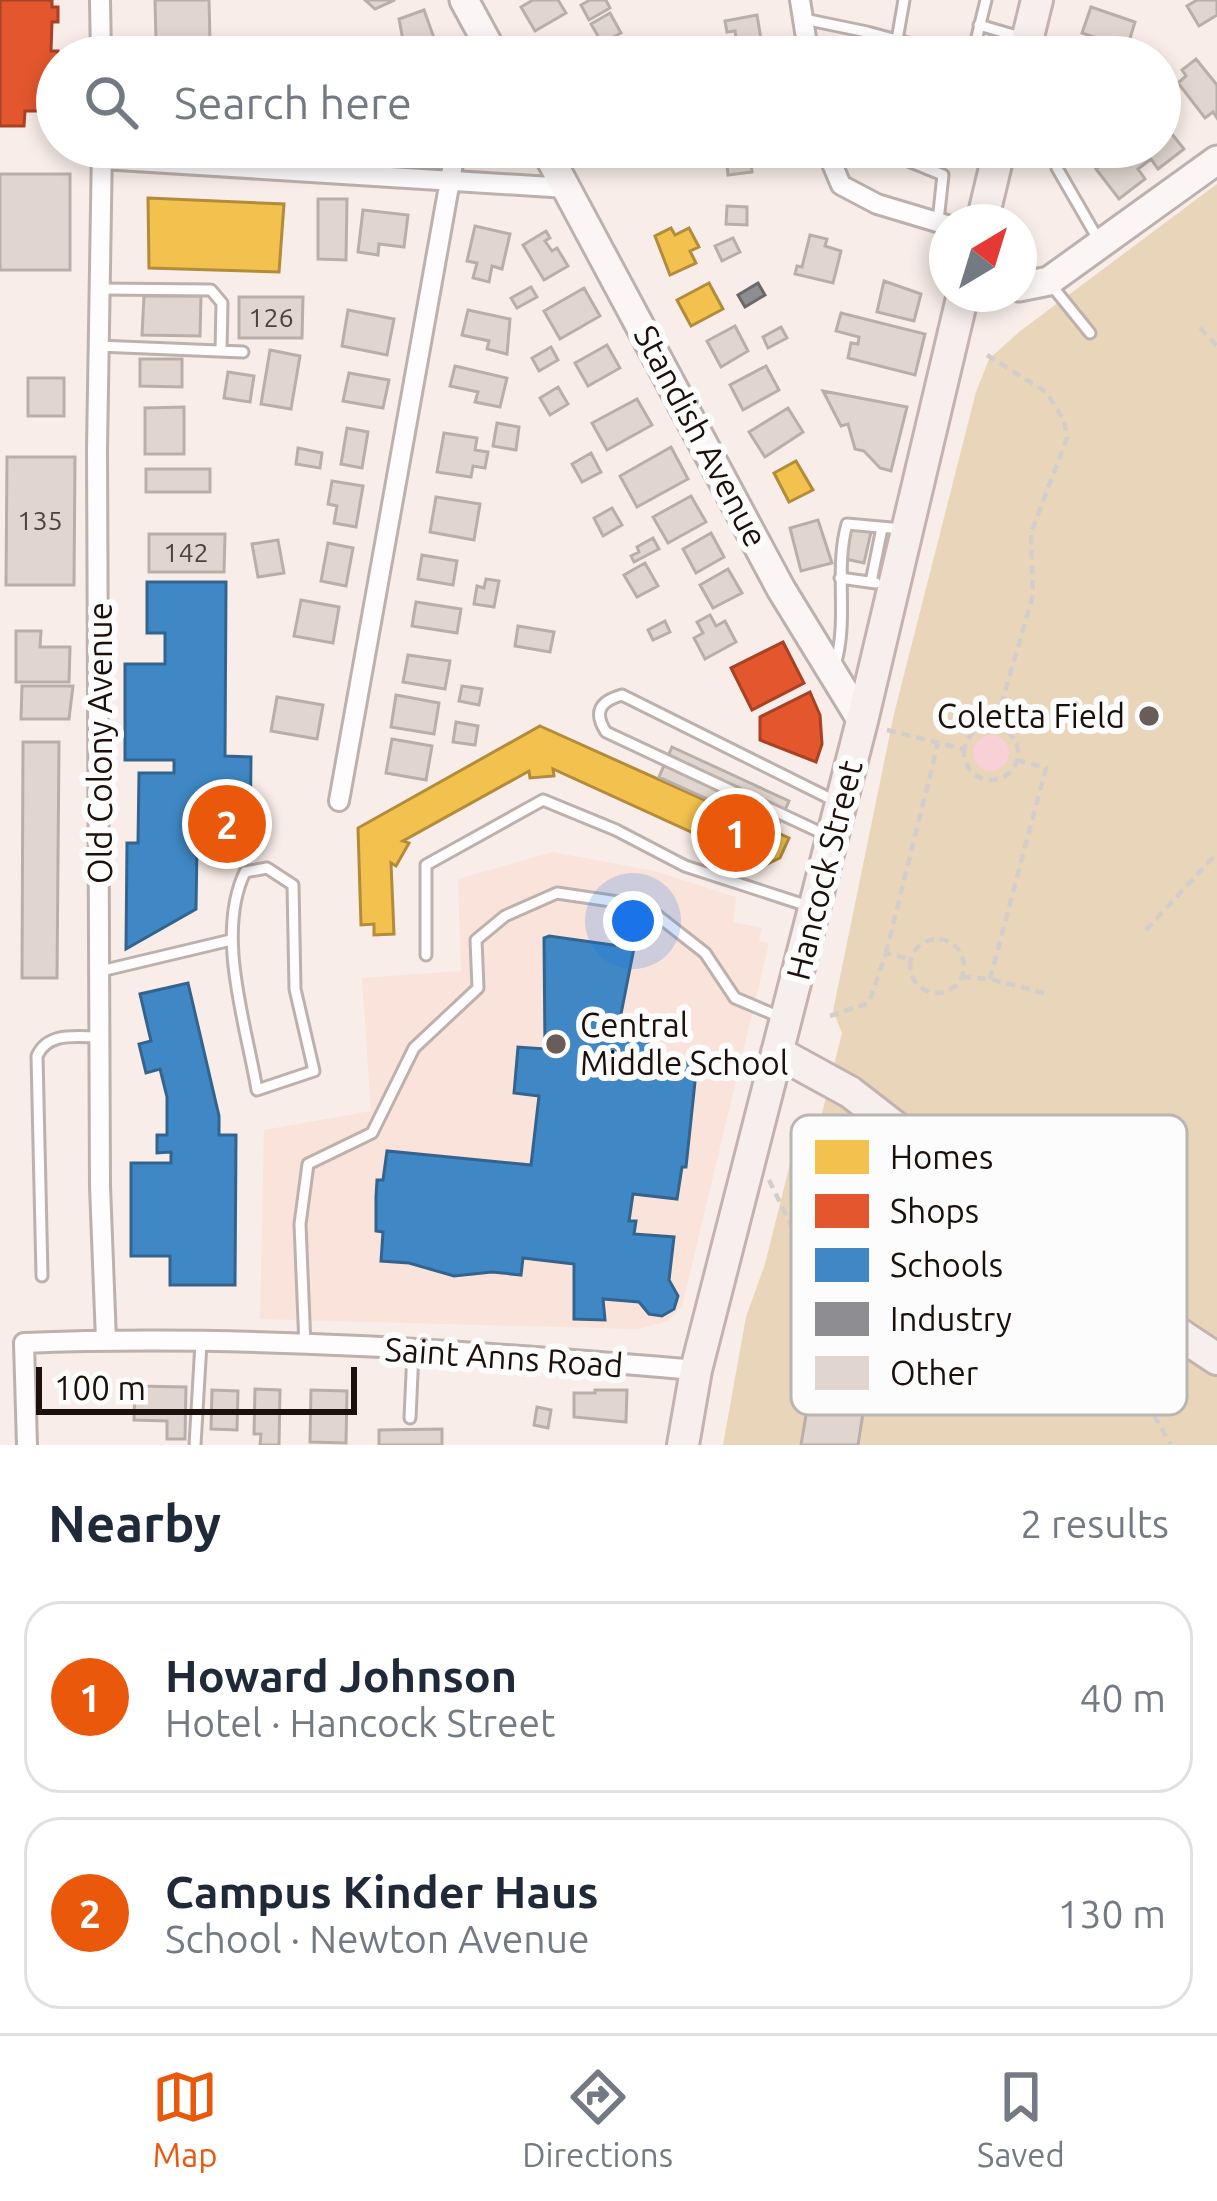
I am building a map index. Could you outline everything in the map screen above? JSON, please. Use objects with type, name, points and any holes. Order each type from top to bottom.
[{"type":"main road","points":[[1028,36],[1037,0]]},
{"type":"main road","points":[[986,204],[995,168]]},
{"type":"main road","name":"Hancock Street","points":[[683,1445],[696,1370],[830,837],[874,726],[882,584],[958,312]]},
{"type":"main road","points":[[777,1052],[850,1093],[879,1115]]},
{"type":"main road","points":[[1187,1339],[1217,1359]]},
{"type":"street","points":[[100,0],[101,36]]},
{"type":"street","points":[[464,0],[480,36]]},
{"type":"street","points":[[1037,283],[1049,281],[1217,160]]},
{"type":"street","name":"Old Colony Avenue","points":[[102,168],[100,1186],[106,1340]]},
{"type":"street","points":[[287,168],[567,188]]},
{"type":"street","points":[[339,801],[451,168]]},
{"type":"street","name":"Standish Avenue","points":[[556,168],[782,589],[832,672],[874,726]]},
{"type":"street","points":[[834,168],[841,185],[877,204],[929,220]]},
{"type":"street","name":"Saint Anns Road","points":[[27,1445],[23,1343],[106,1340],[305,1346],[696,1370]]},
{"type":"lane","points":[[898,36],[904,0]]},
{"type":"lane","points":[[977,36],[986,0]]},
{"type":"lane","points":[[802,10],[882,36]]},
{"type":"lane","points":[[980,25],[1002,36]]},
{"type":"lane","points":[[924,168],[943,176],[942,204]]},
{"type":"lane","points":[[1057,168],[1101,244]]},
{"type":"lane","points":[[1049,281],[1090,333]]},
{"type":"lane","points":[[99,290],[212,290],[222,302],[221,351]]},
{"type":"lane","points":[[98,346],[243,352]]},
{"type":"lane","points":[[832,672],[842,644],[839,551],[847,524],[895,528]]},
{"type":"lane","points":[[840,578],[882,584]]},
{"type":"lane","points":[[830,837],[606,732],[598,719],[599,708],[607,699],[622,695],[840,803]]},
{"type":"lane","points":[[426,956],[426,865],[543,800],[685,866],[813,908]]},
{"type":"lane","points":[[267,868],[293,885],[296,989],[314,1071],[257,1090],[231,940],[235,894],[245,872],[267,868]]},
{"type":"lane","points":[[305,1346],[300,1223],[308,1164],[372,1132],[414,1048],[478,988],[476,940],[505,916],[557,892],[645,906],[705,953],[735,998],[785,1020]]},
{"type":"lane","points":[[101,971],[231,940]]},
{"type":"lane","points":[[42,1276],[37,1056],[42,1044],[52,1038],[100,1037]]},
{"type":"lane","points":[[195,1445],[201,1343]]},
{"type":"lane","points":[[410,1418],[413,1351]]},
{"type":"path","points":[[1200,328],[1217,346]]},
{"type":"path","points":[[987,355],[1046,392],[1064,420],[1067,438],[1031,532],[1033,595],[995,726]]},
{"type":"path","points":[[874,726],[964,750]]},
{"type":"path","points":[[995,726],[1011,735],[1017,760],[1000,779],[982,778],[968,767],[964,750],[971,734],[995,726]]},
{"type":"path","points":[[830,1016],[869,1003],[886,953],[938,743]]},
{"type":"path","points":[[990,979],[1046,768],[1017,760]]},
{"type":"path","points":[[1146,930],[1217,853]]},
{"type":"path","points":[[946,941],[963,959],[962,977],[945,992],[929,992],[916,982],[912,959],[921,945],[946,941]]},
{"type":"path","points":[[886,953],[912,959]]},
{"type":"path","points":[[962,977],[1048,994]]},
{"type":"path","points":[[754,1148],[791,1224]]},
{"type":"path","points":[[1153,1415],[1171,1445]]},
{"type":"shaded area","points":[[1217,184],[1217,1445],[723,1445],[746,1317],[765,1264],[791,1160],[791,1415],[1187,1415],[1187,1115],[822,1115],[842,1033],[833,1011],[894,714],[976,392],[989,359]]},
{"type":"shaded area","points":[[991,735],[1004,740],[1009,753],[1004,766],[991,771],[978,766],[973,753],[978,740]]},
{"type":"shaded area","name":"Central Middle School","points":[[553,852],[654,871],[736,897],[733,922],[762,928],[759,941],[769,943],[682,1306],[668,1321],[637,1329],[260,1319],[264,1130],[371,1111],[362,978],[461,971],[458,879]]},
{"type":"building: Homes","points":[[148,198],[284,204],[279,272],[149,268]]},
{"type":"building: Homes","points":[[671,228],[675,235],[689,228],[699,247],[690,251],[696,263],[670,275],[655,236]]},
{"type":"building: Homes","points":[[709,283],[723,309],[691,326],[677,300]]},
{"type":"building: Homes","points":[[796,461],[813,490],[789,502],[774,473]]},
{"type":"building: Homes","points":[[540,726],[789,838],[780,858],[761,867],[746,860],[743,865],[723,855],[726,848],[553,769],[554,776],[530,778],[529,771],[403,841],[409,843],[396,866],[391,863],[394,934],[374,935],[374,924],[361,925],[358,828]]},
{"type":"building: Shops","points":[[0,0],[52,0],[52,7],[58,7],[58,22],[52,22],[52,36],[36,36],[36,111],[25,111],[24,126],[0,126]]},
{"type":"building: Shops","points":[[783,642],[804,683],[752,710],[731,668]]},
{"type":"building: Shops","points":[[810,692],[820,715],[822,744],[816,762],[760,740],[760,717]]},
{"type":"building: Schools","points":[[147,582],[226,582],[225,756],[251,757],[250,847],[197,846],[196,909],[126,949],[127,843],[138,843],[139,773],[174,773],[174,760],[125,760],[125,664],[165,664],[165,633],[147,633]]},
{"type":"building: Schools","points":[[544,938],[634,948],[620,1019],[650,1019],[647,1057],[697,1063],[686,1167],[682,1167],[677,1199],[633,1194],[629,1221],[636,1221],[634,1234],[674,1237],[669,1280],[678,1296],[674,1309],[662,1316],[649,1314],[639,1302],[603,1299],[605,1320],[574,1319],[574,1264],[523,1258],[521,1275],[454,1276],[409,1263],[381,1261],[383,1232],[376,1231],[376,1197],[387,1151],[531,1165],[539,1096],[514,1093],[518,1047],[545,1049]]},
{"type":"building: Schools","points":[[188,983],[219,1116],[219,1135],[236,1135],[235,1285],[170,1285],[170,1256],[131,1256],[131,1163],[171,1163],[171,1152],[157,1153],[157,1135],[167,1135],[167,1097],[160,1069],[146,1073],[139,1044],[151,1041],[140,994]]},
{"type":"building: Industry","points":[[758,283],[765,295],[745,307],[738,295]]},
{"type":"building: Other","points":[[155,0],[209,0],[210,36],[156,36]]},
{"type":"building: Other","points":[[365,0],[395,0],[375,9]]},
{"type":"building: Other","points":[[533,0],[558,0],[566,13],[535,31],[521,7]]},
{"type":"building: Other","points":[[606,0],[610,8],[589,20],[581,5]]},
{"type":"building: Other","points":[[1197,0],[1217,0],[1217,15],[1199,26],[1187,6]]},
{"type":"building: Other","points":[[1091,7],[1135,22],[1131,36],[1082,33]]},
{"type":"building: Other","points":[[424,10],[433,36],[402,36],[399,19]]},
{"type":"building: Other","points":[[610,13],[621,33],[598,36],[591,24]]},
{"type":"building: Other","points":[[757,15],[760,36],[736,36],[735,31],[727,32],[725,21]]},
{"type":"building: Other","points":[[1196,59],[1217,85],[1217,118],[1213,112],[1205,118],[1181,87],[1186,76],[1182,70]]},
{"type":"building: Other","points":[[727,168],[752,168],[752,172],[728,175]]},
{"type":"building: Other","points":[[1139,168],[1145,179],[1119,199],[1096,169]]},
{"type":"building: Other","points":[[0,174],[70,174],[70,270],[0,270]]},
{"type":"building: Other","points":[[318,199],[347,199],[346,260],[318,259]]},
{"type":"building: Other","points":[[727,206],[747,207],[747,225],[726,224]]},
{"type":"building: Other","points":[[363,210],[408,215],[404,247],[379,244],[378,255],[358,252]]},
{"type":"building: Other","points":[[475,226],[510,234],[502,269],[492,266],[489,282],[473,278],[477,263],[467,261]]},
{"type":"building: Other","points":[[546,231],[550,238],[545,241],[552,251],[557,248],[568,266],[544,280],[523,245]]},
{"type":"building: Other","points":[[810,235],[827,239],[825,246],[841,251],[833,283],[795,274],[797,266],[802,267]]},
{"type":"building: Other","points":[[733,238],[740,252],[722,261],[715,246]]},
{"type":"building: Other","points":[[884,281],[921,294],[914,321],[877,312]]},
{"type":"building: Other","points":[[531,287],[537,297],[517,308],[511,298]]},
{"type":"building: Other","points":[[584,288],[600,316],[560,339],[544,311]]},
{"type":"building: Other","points":[[144,296],[201,296],[200,336],[142,335]]},
{"type":"building: Other","points":[[239,297],[303,297],[302,338],[239,338]]},
{"type":"building: Other","points":[[348,310],[394,319],[387,355],[342,346]]},
{"type":"building: Other","points":[[468,310],[510,319],[507,354],[487,349],[489,341],[462,335]]},
{"type":"building: Other","points":[[841,313],[925,334],[915,375],[848,358],[851,343],[858,344],[859,337],[836,331]]},
{"type":"building: Other","points":[[735,326],[748,351],[721,367],[707,341]]},
{"type":"building: Other","points":[[781,327],[787,338],[768,348],[763,337]]},
{"type":"building: Other","points":[[607,345],[620,368],[588,386],[575,363]]},
{"type":"building: Other","points":[[551,347],[558,360],[539,371],[532,358]]},
{"type":"building: Other","points":[[270,350],[300,356],[291,409],[261,404]]},
{"type":"building: Other","points":[[140,359],[182,359],[182,387],[140,386]]},
{"type":"building: Other","points":[[455,366],[507,378],[500,407],[475,402],[478,392],[450,386]]},
{"type":"building: Other","points":[[766,366],[779,390],[743,410],[730,385]]},
{"type":"building: Other","points":[[228,372],[254,376],[250,402],[224,398]]},
{"type":"building: Other","points":[[349,373],[389,380],[383,408],[343,401]]},
{"type":"building: Other","points":[[28,378],[64,378],[64,416],[28,416]]},
{"type":"building: Other","points":[[558,387],[568,404],[550,415],[540,398]]},
{"type":"building: Other","points":[[823,391],[907,407],[891,471],[855,449],[848,424],[841,426]]},
{"type":"building: Other","points":[[637,399],[652,425],[607,450],[592,423]]},
{"type":"building: Other","points":[[184,407],[184,454],[145,454],[145,408]]},
{"type":"building: Other","points":[[788,408],[803,432],[765,457],[749,432]]},
{"type":"building: Other","points":[[497,423],[519,427],[516,450],[493,446]]},
{"type":"building: Other","points":[[347,428],[368,432],[362,468],[341,464]]},
{"type":"building: Other","points":[[444,433],[477,438],[475,450],[488,452],[485,468],[473,466],[471,477],[437,472]]},
{"type":"building: Other","points":[[671,447],[688,479],[637,507],[620,476]]},
{"type":"building: Other","points":[[298,448],[322,453],[320,468],[296,464]]},
{"type":"building: Other","points":[[591,453],[601,472],[582,482],[572,464]]},
{"type":"building: Other","points":[[7,457],[75,457],[74,585],[6,585]]},
{"type":"building: Other","points":[[146,469],[210,469],[210,492],[146,492]]},
{"type":"building: Other","points":[[332,481],[363,486],[356,527],[334,523],[337,506],[328,504]]},
{"type":"building: Other","points":[[691,496],[706,522],[668,543],[653,517]]},
{"type":"building: Other","points":[[436,497],[480,504],[474,540],[430,532]]},
{"type":"building: Other","points":[[612,508],[622,525],[603,536],[594,518]]},
{"type":"building: Other","points":[[818,520],[832,563],[801,571],[790,528]]},
{"type":"building: Other","points":[[848,527],[871,532],[864,563],[841,558]]},
{"type":"building: Other","points":[[711,533],[724,557],[696,573],[683,549]]},
{"type":"building: Other","points":[[149,534],[225,534],[224,572],[149,572]]},
{"type":"building: Other","points":[[653,538],[659,549],[634,562],[631,556],[639,552],[637,547]]},
{"type":"building: Other","points":[[278,540],[284,573],[258,577],[252,544]]},
{"type":"building: Other","points":[[328,543],[353,548],[346,586],[321,581]]},
{"type":"building: Other","points":[[422,555],[457,561],[453,585],[418,579]]},
{"type":"building: Other","points":[[645,563],[658,586],[637,597],[624,575]]},
{"type":"building: Other","points":[[728,569],[742,593],[713,608],[700,585]]},
{"type":"building: Other","points":[[486,579],[499,581],[494,607],[474,604],[477,586],[484,588]]},
{"type":"building: Other","points":[[301,600],[339,607],[333,643],[294,636]]},
{"type":"building: Other","points":[[416,602],[461,609],[457,633],[412,626]]},
{"type":"building: Other","points":[[710,615],[716,626],[725,621],[736,642],[705,659],[694,638],[703,633],[697,622]]},
{"type":"building: Other","points":[[665,621],[670,632],[653,640],[648,630]]},
{"type":"building: Other","points":[[518,626],[554,632],[550,652],[515,646]]},
{"type":"building: Other","points":[[16,631],[41,631],[40,647],[70,647],[69,682],[16,682]]},
{"type":"building: Other","points":[[408,655],[450,661],[445,689],[403,682]]},
{"type":"building: Other","points":[[22,686],[73,686],[69,719],[21,719]]},
{"type":"building: Other","points":[[462,686],[482,689],[479,705],[459,701]]},
{"type":"building: Other","points":[[396,695],[439,703],[434,734],[391,727]]},
{"type":"building: Other","points":[[277,697],[323,705],[317,739],[271,731]]},
{"type":"building: Other","points":[[456,722],[478,726],[475,745],[453,742]]},
{"type":"building: Other","points":[[392,739],[432,746],[426,780],[386,773]]},
{"type":"building: Other","points":[[23,742],[59,742],[57,978],[22,978]]},
{"type":"building: Other","points":[[672,747],[789,801],[776,830],[659,777]]},
{"type":"building: Other","points":[[135,1386],[186,1387],[185,1439],[167,1439],[167,1421],[134,1420]]},
{"type":"building: Other","points":[[255,1389],[280,1390],[279,1445],[260,1445],[261,1434],[254,1434]]},
{"type":"building: Other","points":[[212,1390],[238,1391],[237,1430],[211,1429]]},
{"type":"building: Other","points":[[311,1390],[347,1391],[346,1443],[310,1442]]},
{"type":"building: Other","points":[[627,1390],[626,1422],[574,1417],[574,1393]]},
{"type":"building: Other","points":[[537,1407],[551,1410],[548,1428],[534,1425]]},
{"type":"building: Other","points":[[806,1415],[863,1415],[858,1445],[801,1445]]},
{"type":"building: Other","points":[[442,1429],[442,1445],[379,1445],[379,1430]]},
{"type":"place","name":"Coletta Field","points":[[1149,716]]},
{"type":"place","name":"Campus Kinder Haus","points":[[227,824]]},
{"type":"place","name":"Howard Johnson","points":[[736,833]]},
{"type":"place","name":"Central Middle School","points":[[556,1044]]}]
